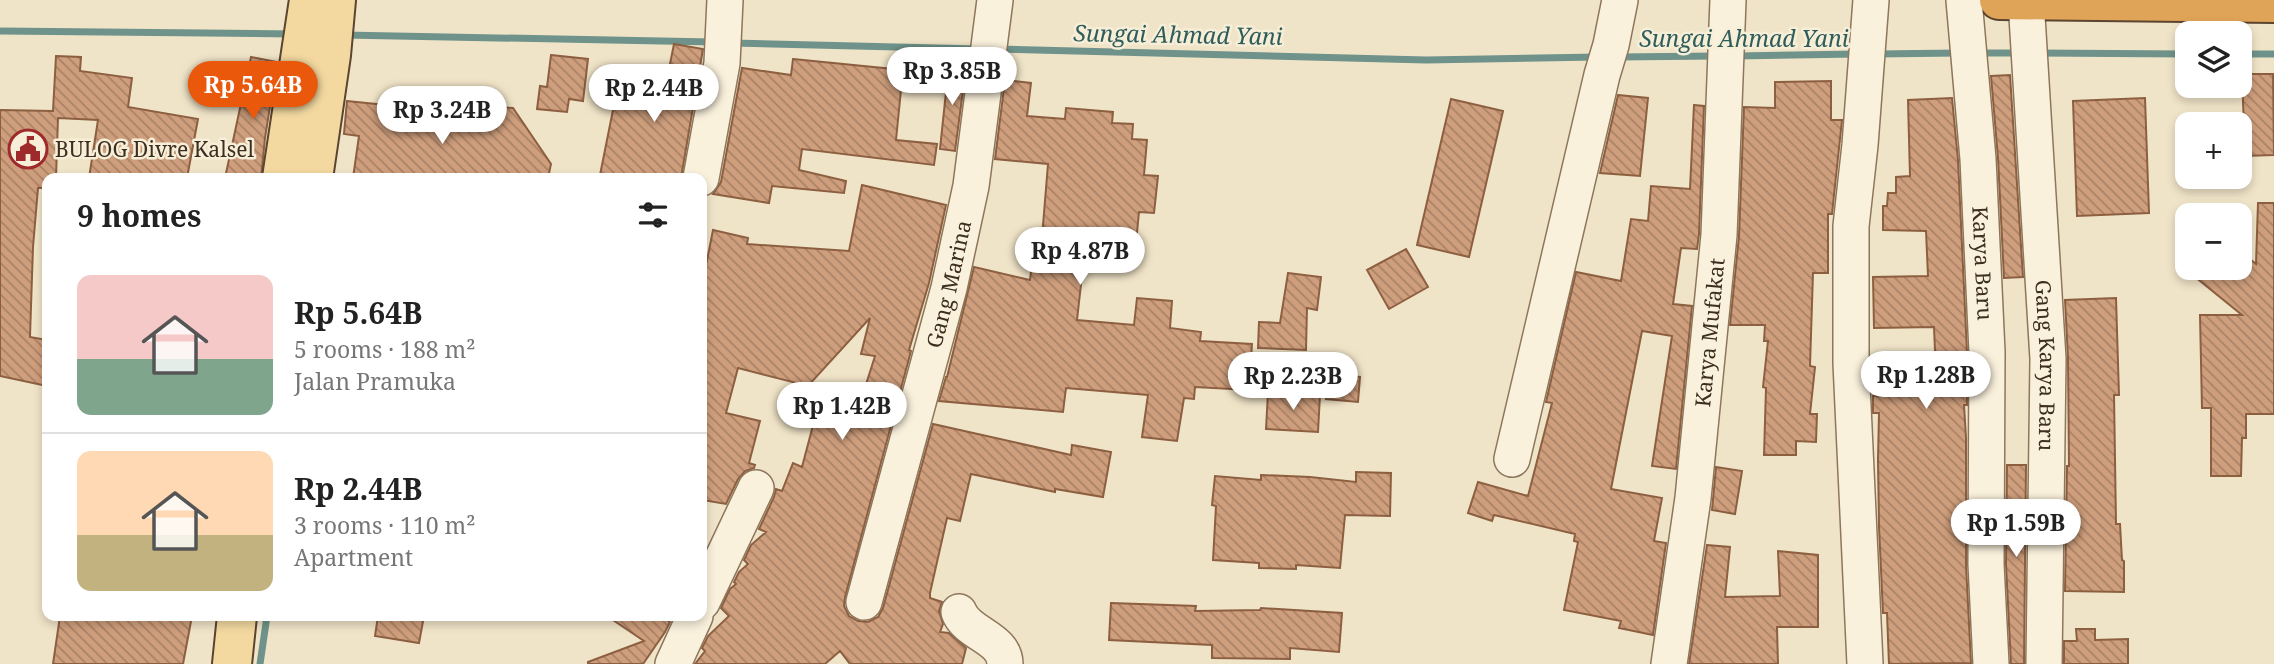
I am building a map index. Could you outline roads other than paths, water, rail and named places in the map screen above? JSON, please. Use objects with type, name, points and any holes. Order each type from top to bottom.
[{"type":"highway","points":[[1999,0],[2274,3]]},
{"type":"main road","points":[[283,173],[320,22]]},
{"type":"main road","points":[[313,173],[320,22]]},
{"type":"main road","points":[[232,664],[236,621]]},
{"type":"street","points":[[702,173],[722,63],[725,0]]},
{"type":"street","name":"Gang Marina","points":[[864,602],[949,288],[971,187],[995,0]]},
{"type":"street","points":[[1512,459],[1620,0]]},
{"type":"street","name":"Karya Mufakat","points":[[1669,664],[1693,498],[1719,235],[1728,0]]},
{"type":"street","points":[[1865,664],[1850,363],[1851,226],[1871,0]]},
{"type":"street","name":"Karya Baru","points":[[1964,0],[1978,159],[1987,352],[1986,564],[1991,664]]},
{"type":"street","name":"Gang Karya Baru","points":[[2026,0],[2048,359],[2044,664]]},
{"type":"street","points":[[707,592],[756,488]]},
{"type":"street","points":[[959,612],[968,625],[1001,650],[1005,664]]},
{"type":"street","points":[[673,664],[693,621]]},
{"type":"waterway","name":"Sungai Ahmad Yani","points":[[0,31],[293,34]]},
{"type":"waterway","name":"Sungai Ahmad Yani","points":[[344,35],[713,42]]},
{"type":"waterway","name":"Sungai Ahmad Yani","points":[[732,43],[979,49]]},
{"type":"waterway","name":"Sungai Ahmad Yani","points":[[998,49],[1426,60],[1598,57]]},
{"type":"waterway","name":"Sungai Ahmad Yani","points":[[1876,54],[1959,53]]},
{"type":"waterway","name":"Sungai Ahmad Yani","points":[[1978,53],[2018,53]]},
{"type":"waterway","name":"Sungai Ahmad Yani","points":[[2037,53],[2175,54]]},
{"type":"waterway","name":"Sungai Ahmad Yani","points":[[1736,56],[1857,54]]},
{"type":"waterway","name":"Sungai Ahmad Yani","points":[[2252,54],[2274,54]]},
{"type":"waterway","name":"Sungai Ahmad Yani","points":[[1617,57],[1717,56]]},
{"type":"waterway","points":[[260,664],[266,621]]},
{"type":"place","name":"BULOG Divre Kalsel","points":[[28,149]]}]
